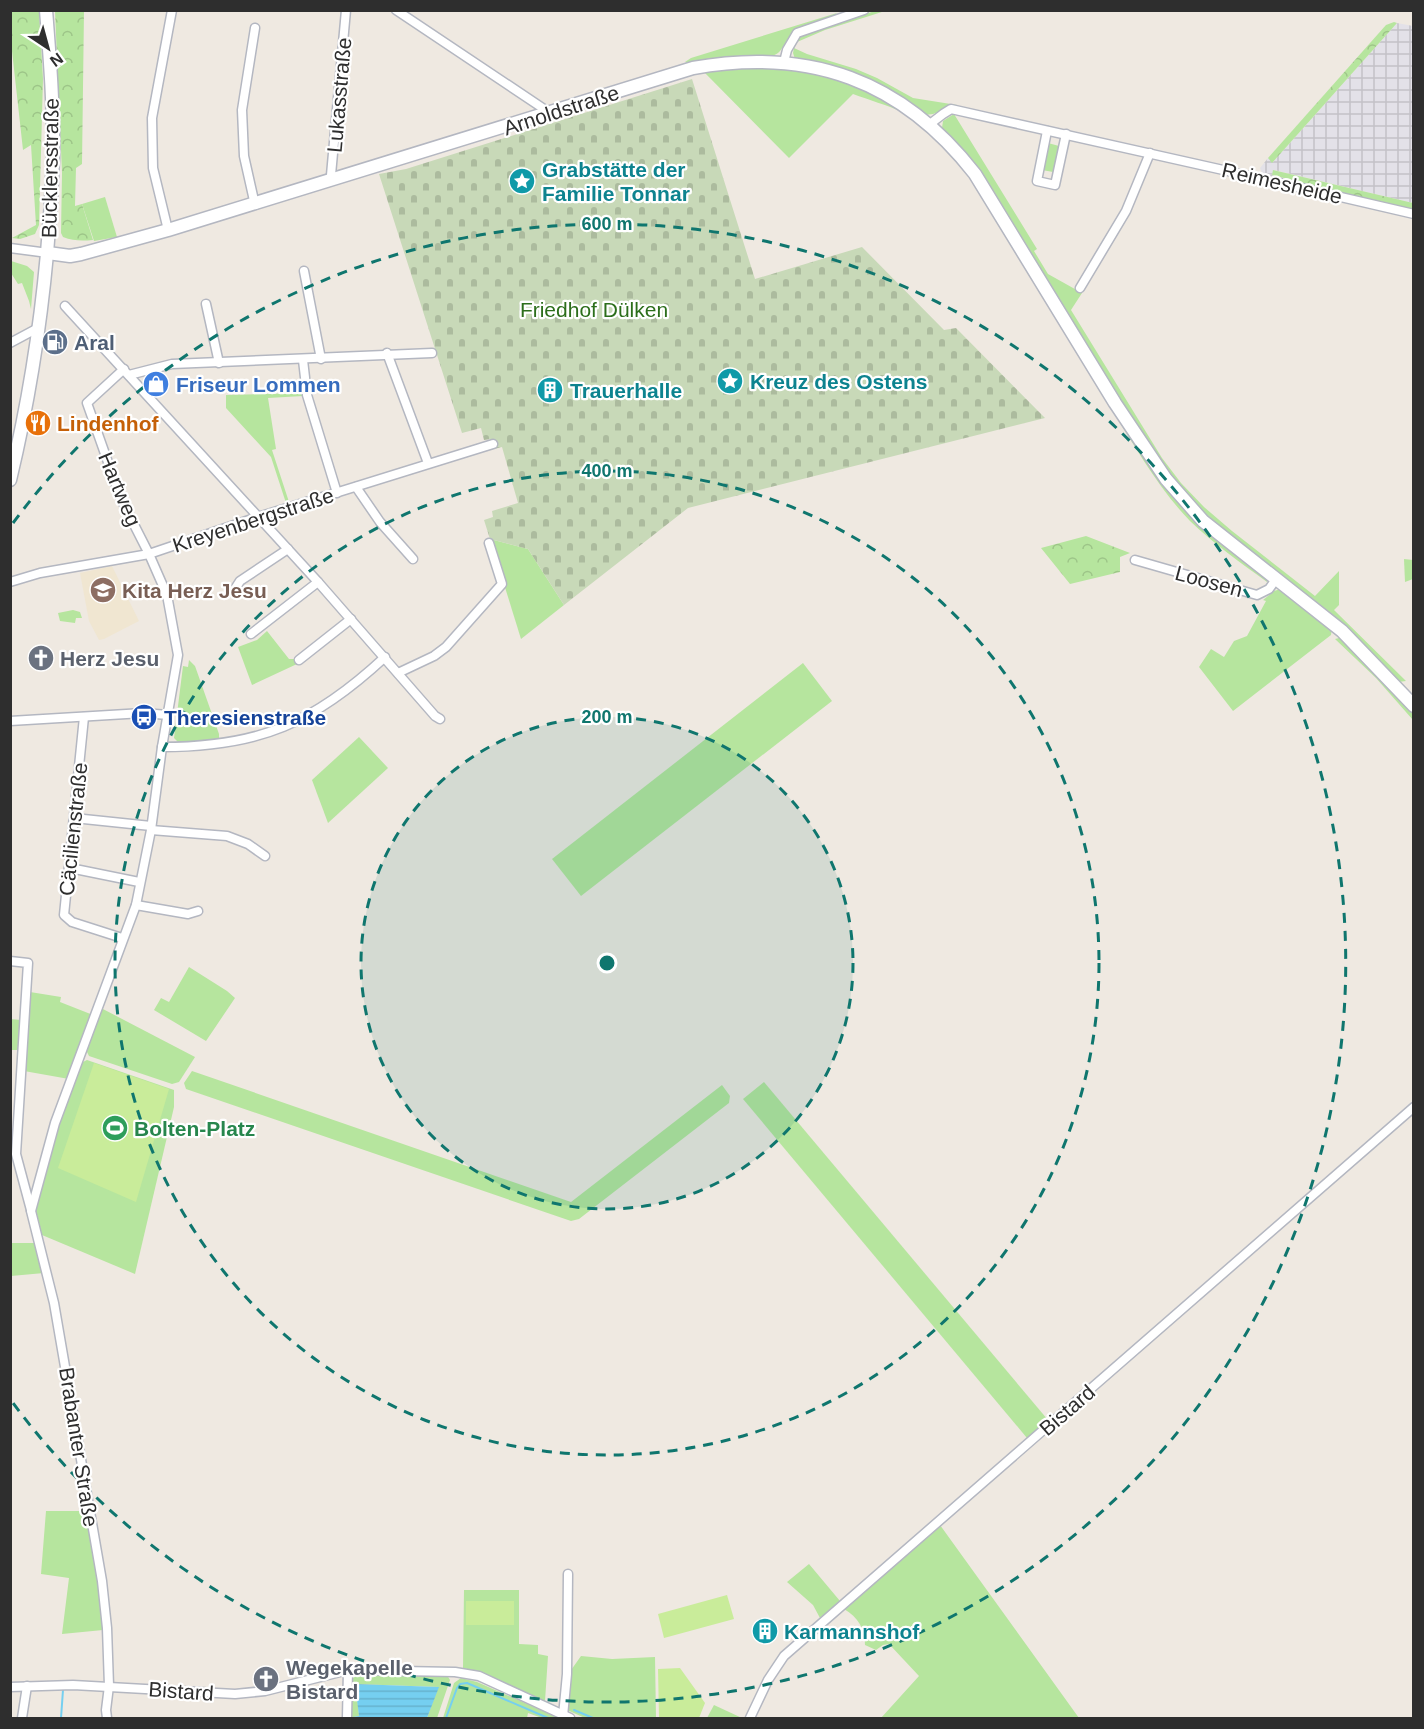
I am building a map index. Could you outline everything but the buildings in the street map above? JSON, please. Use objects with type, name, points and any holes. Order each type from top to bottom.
[{"type":"street","name":"Bücklersstraße","points":[[46,10],[53,159],[48,253]]},
{"type":"street","points":[[168,231],[153,168],[152,118],[172,10]]},
{"type":"street","name":"Lukasstraße","points":[[333,180],[346,10]]},
{"type":"street","points":[[396,10],[550,113]]},
{"type":"street","points":[[784,62],[787,50],[797,33],[864,10]]},
{"type":"street","points":[[255,28],[242,111],[244,156],[255,205]]},
{"type":"street","name":"Arnoldstraße","points":[[48,253],[70,256],[81,254],[168,231],[693,68],[744,61],[784,62],[815,67],[866,84],[898,101],[930,124],[956,149],[1016,238],[1115,403],[1166,479],[1203,521],[1342,631],[1413,706]]},
{"type":"street","name":"Reimesheide","points":[[930,124],[951,110],[1066,134],[1413,214]]},
{"type":"street","points":[[1047,131],[1036,181],[1054,185],[1066,134]]},
{"type":"street","points":[[1080,288],[1126,211],[1150,153]]},
{"type":"street","points":[[10,248],[48,253],[38,328],[10,480]]},
{"type":"street","points":[[304,271],[321,359]]},
{"type":"street","points":[[206,304],[219,363]]},
{"type":"street","points":[[65,306],[440,719]]},
{"type":"street","points":[[10,343],[38,328]]},
{"type":"street","points":[[127,372],[172,364],[432,353]]},
{"type":"street","points":[[387,354],[428,463]]},
{"type":"street","points":[[303,360],[307,395],[337,493]]},
{"type":"street","name":"Hartweg","points":[[127,372],[87,403],[121,499],[149,554]]},
{"type":"street","name":"Kreyenbergstraße","points":[[10,582],[40,573],[149,554],[258,517],[493,444]]},
{"type":"street","points":[[356,487],[380,522],[413,558]]},
{"type":"street","points":[[398,673],[434,656],[446,647],[502,584],[489,543]]},
{"type":"street","points":[[233,592],[240,581],[288,549]]},
{"type":"street","name":"Brabanter Straße","points":[[31,1211],[55,1123],[136,905],[151,828],[178,655],[167,595],[149,554]]},
{"type":"street","name":"Loosen","points":[[1135,560],[1257,594],[1269,589],[1277,578]]},
{"type":"street","points":[[251,634],[318,582]]},
{"type":"street","points":[[298,660],[351,619]]},
{"type":"street","points":[[162,747],[188,747],[225,742],[251,738],[278,730],[327,704],[385,657]]},
{"type":"street","points":[[10,721],[143,713],[168,715]]},
{"type":"street","name":"Cäcilienstraße","points":[[84,717],[64,915],[72,922],[122,938]]},
{"type":"street","points":[[74,818],[227,836],[248,844],[265,856]]},
{"type":"street","points":[[70,868],[139,882]]},
{"type":"street","points":[[136,905],[188,914],[198,911]]},
{"type":"street","name":"Brabanter Straße","points":[[10,960],[28,963],[16,1154],[54,1303],[102,1581],[107,1628],[109,1686],[107,1719]]},
{"type":"street","name":"Bistard","points":[[750,1719],[768,1680],[784,1656],[1413,1107]]},
{"type":"street","name":"Bistard","points":[[10,1687],[109,1686],[206,1694],[235,1694],[265,1691],[348,1670],[455,1672],[479,1676],[567,1717],[568,1575]]},
{"type":"street","points":[[347,1719],[348,1670]]},
{"type":"street","points":[[22,1719],[27,1686]]},
{"type":"shaded area","points":[[1397,23],[1413,26],[1413,203],[1274,170],[1272,175],[1262,173],[1260,168],[1268,158],[1273,162]]},
{"type":"shaded area","name":"Kita Herz Jesu","points":[[112,566],[139,621],[99,640],[89,621],[80,573]]},
{"type":"green space","points":[[10,11],[39,11],[43,79],[39,225],[35,234],[20,239],[12,238],[36,225],[31,145],[23,150],[11,42]]},
{"type":"green space","points":[[55,11],[84,11],[82,164],[76,168],[75,206],[82,204],[93,240],[70,239],[63,237],[61,233],[62,173]]},
{"type":"green space","points":[[875,11],[885,11],[825,30],[797,42],[794,48],[791,46],[797,37],[805,32]]},
{"type":"green space","points":[[837,13],[829,19],[795,31],[781,50],[772,56],[694,64],[685,62],[691,58]]},
{"type":"green space","points":[[1397,23],[1272,163],[1268,158],[1386,25]]},
{"type":"green space","points":[[794,48],[856,69],[913,98],[957,105],[925,115],[911,105],[817,64],[795,59]]},
{"type":"green space","points":[[744,65],[783,66],[816,71],[865,88],[906,111],[945,143],[977,182],[1106,394],[1104,398],[974,181],[932,134],[902,112],[853,94],[789,158],[705,73],[711,69]]},
{"type":"green space","name":"Friedhof Dülken","points":[[692,79],[755,279],[862,247],[944,330],[956,328],[1045,418],[688,508],[564,605],[528,549],[490,539],[484,520],[493,517],[492,511],[518,503],[502,447],[494,449],[491,439],[484,440],[481,428],[462,433],[379,174],[406,169]]},
{"type":"green space","points":[[954,114],[1037,249],[1034,251],[1048,274],[1082,293],[1071,310],[1162,458],[1181,483],[1232,531],[1315,596],[1339,571],[1339,605],[1334,610],[1406,681],[1398,682],[1189,499],[1147,444],[984,178],[964,151],[942,128],[943,121]]},
{"type":"green space","points":[[1048,143],[1059,146],[1053,172],[1042,170]]},
{"type":"green space","points":[[1273,170],[1413,203],[1413,211],[1272,175]]},
{"type":"green space","points":[[105,197],[117,237],[94,241],[82,204]]},
{"type":"green space","points":[[11,261],[27,266],[34,272],[31,309],[22,283],[18,284],[11,273]]},
{"type":"green space","points":[[302,393],[303,396],[268,398],[276,449],[272,450],[289,502],[286,503],[271,457],[226,408],[226,395]]},
{"type":"green space","points":[[1112,410],[1116,410],[1169,488],[1267,574],[1267,582],[1208,538],[1179,509],[1148,468]]},
{"type":"green space","points":[[1086,536],[1130,553],[1120,557],[1120,572],[1070,584],[1041,548]]},
{"type":"green space","points":[[490,539],[528,549],[564,605],[521,639]]},
{"type":"green space","points":[[1404,559],[1413,560],[1413,579],[1405,582]]},
{"type":"green space","points":[[1284,588],[1332,627],[1331,635],[1233,711],[1199,667],[1211,649],[1224,657],[1234,641],[1247,636],[1266,601],[1263,600],[1274,591]]},
{"type":"green space","points":[[73,610],[80,612],[82,618],[76,618],[75,623],[60,621],[58,613]]},
{"type":"green space","points":[[267,631],[289,659],[295,659],[297,664],[252,685],[238,647],[257,640]]},
{"type":"green space","points":[[1343,637],[1369,662],[1413,713],[1413,720],[1376,678],[1335,639]]},
{"type":"green space","points":[[189,660],[195,666],[219,734],[216,740],[178,742],[174,738],[183,666],[188,667]]},
{"type":"green space","points":[[803,663],[832,701],[581,896],[552,859]]},
{"type":"green space","points":[[359,737],[388,768],[328,823],[312,780]]},
{"type":"green space","points":[[189,967],[235,998],[206,1041],[154,1010],[161,998],[169,1002]]},
{"type":"green space","points":[[30,992],[61,997],[60,1002],[93,1015],[69,1079],[24,1071]]},
{"type":"green space","points":[[101,1008],[195,1057],[179,1082],[172,1084],[89,1056],[86,1050]]},
{"type":"green space","points":[[10,1019],[21,1020],[19,1050],[11,1050]]},
{"type":"green space","points":[[87,1060],[174,1090],[174,1107],[135,1274],[42,1235],[36,1211],[59,1124],[81,1063]]},
{"type":"green space","name":"Bolten-Platz","points":[[94,1063],[169,1089],[136,1202],[58,1168]]},
{"type":"green space","points":[[192,1071],[571,1202],[722,1085],[730,1096],[729,1103],[579,1219],[571,1221],[186,1089],[184,1083]]},
{"type":"green space","points":[[764,1082],[1048,1420],[1027,1438],[743,1099]]},
{"type":"green space","points":[[11,1243],[35,1243],[44,1273],[11,1276]]},
{"type":"green space","points":[[54,1317],[100,1583],[103,1630],[62,1634],[69,1578],[41,1574],[46,1511],[85,1511]]},
{"type":"green space","points":[[940,1525],[1079,1718],[881,1718],[919,1676],[889,1644],[876,1650],[865,1645],[860,1624],[844,1609]]},
{"type":"green space","points":[[809,1564],[840,1601],[820,1618],[813,1605],[787,1582]]},
{"type":"green space","points":[[464,1590],[519,1590],[519,1644],[538,1645],[538,1654],[548,1656],[545,1701],[480,1672],[463,1668]]},
{"type":"green space","points":[[727,1595],[734,1619],[664,1638],[658,1614]]},
{"type":"green space","points":[[466,1601],[514,1601],[514,1625],[466,1625]]},
{"type":"green space","points":[[581,1656],[612,1659],[655,1657],[656,1718],[585,1718],[567,1710],[569,1673]]},
{"type":"green space","points":[[680,1668],[705,1703],[699,1718],[659,1718],[658,1669]]},
{"type":"green space","points":[[355,1674],[447,1675],[450,1680],[437,1718],[427,1718],[438,1687],[356,1684],[359,1716],[349,1718],[350,1684]]},
{"type":"green space","points":[[461,1678],[477,1682],[559,1718],[542,1718],[528,1713],[527,1718],[443,1718],[454,1683]]},
{"type":"green space","points":[[714,1705],[742,1718],[707,1718]]},
{"type":"water","points":[[355,1684],[439,1687],[427,1718],[354,1718],[359,1716]]},
{"type":"waterway","points":[[446,1718],[457,1688],[460,1684],[467,1683],[548,1718]]},
{"type":"waterway","points":[[61,1718],[63,1690]]},
{"type":"waterway","points":[[574,1710],[593,1718]]},
{"type":"place","name":"Grabstätte der Familie Tonnar","points":[[522,181]]},
{"type":"place","name":"Aral","points":[[55,342]]},
{"type":"place","name":"Kreuz des Ostens","points":[[730,381]]},
{"type":"place","name":"Friseur Lommen","points":[[156,384]]},
{"type":"place","name":"Trauerhalle","points":[[550,390]]},
{"type":"place","name":"Lindenhof","points":[[38,423]]},
{"type":"place","name":"Kita Herz Jesu","points":[[103,590]]},
{"type":"place","name":"Herz Jesu","points":[[41,658]]},
{"type":"place","name":"Theresienstraße","points":[[144,717]]},
{"type":"place","name":"Bolten-Platz","points":[[115,1128]]},
{"type":"place","name":"Karmannshof","points":[[765,1631]]},
{"type":"place","name":"Wegekapelle Bistard","points":[[266,1679]]}]
